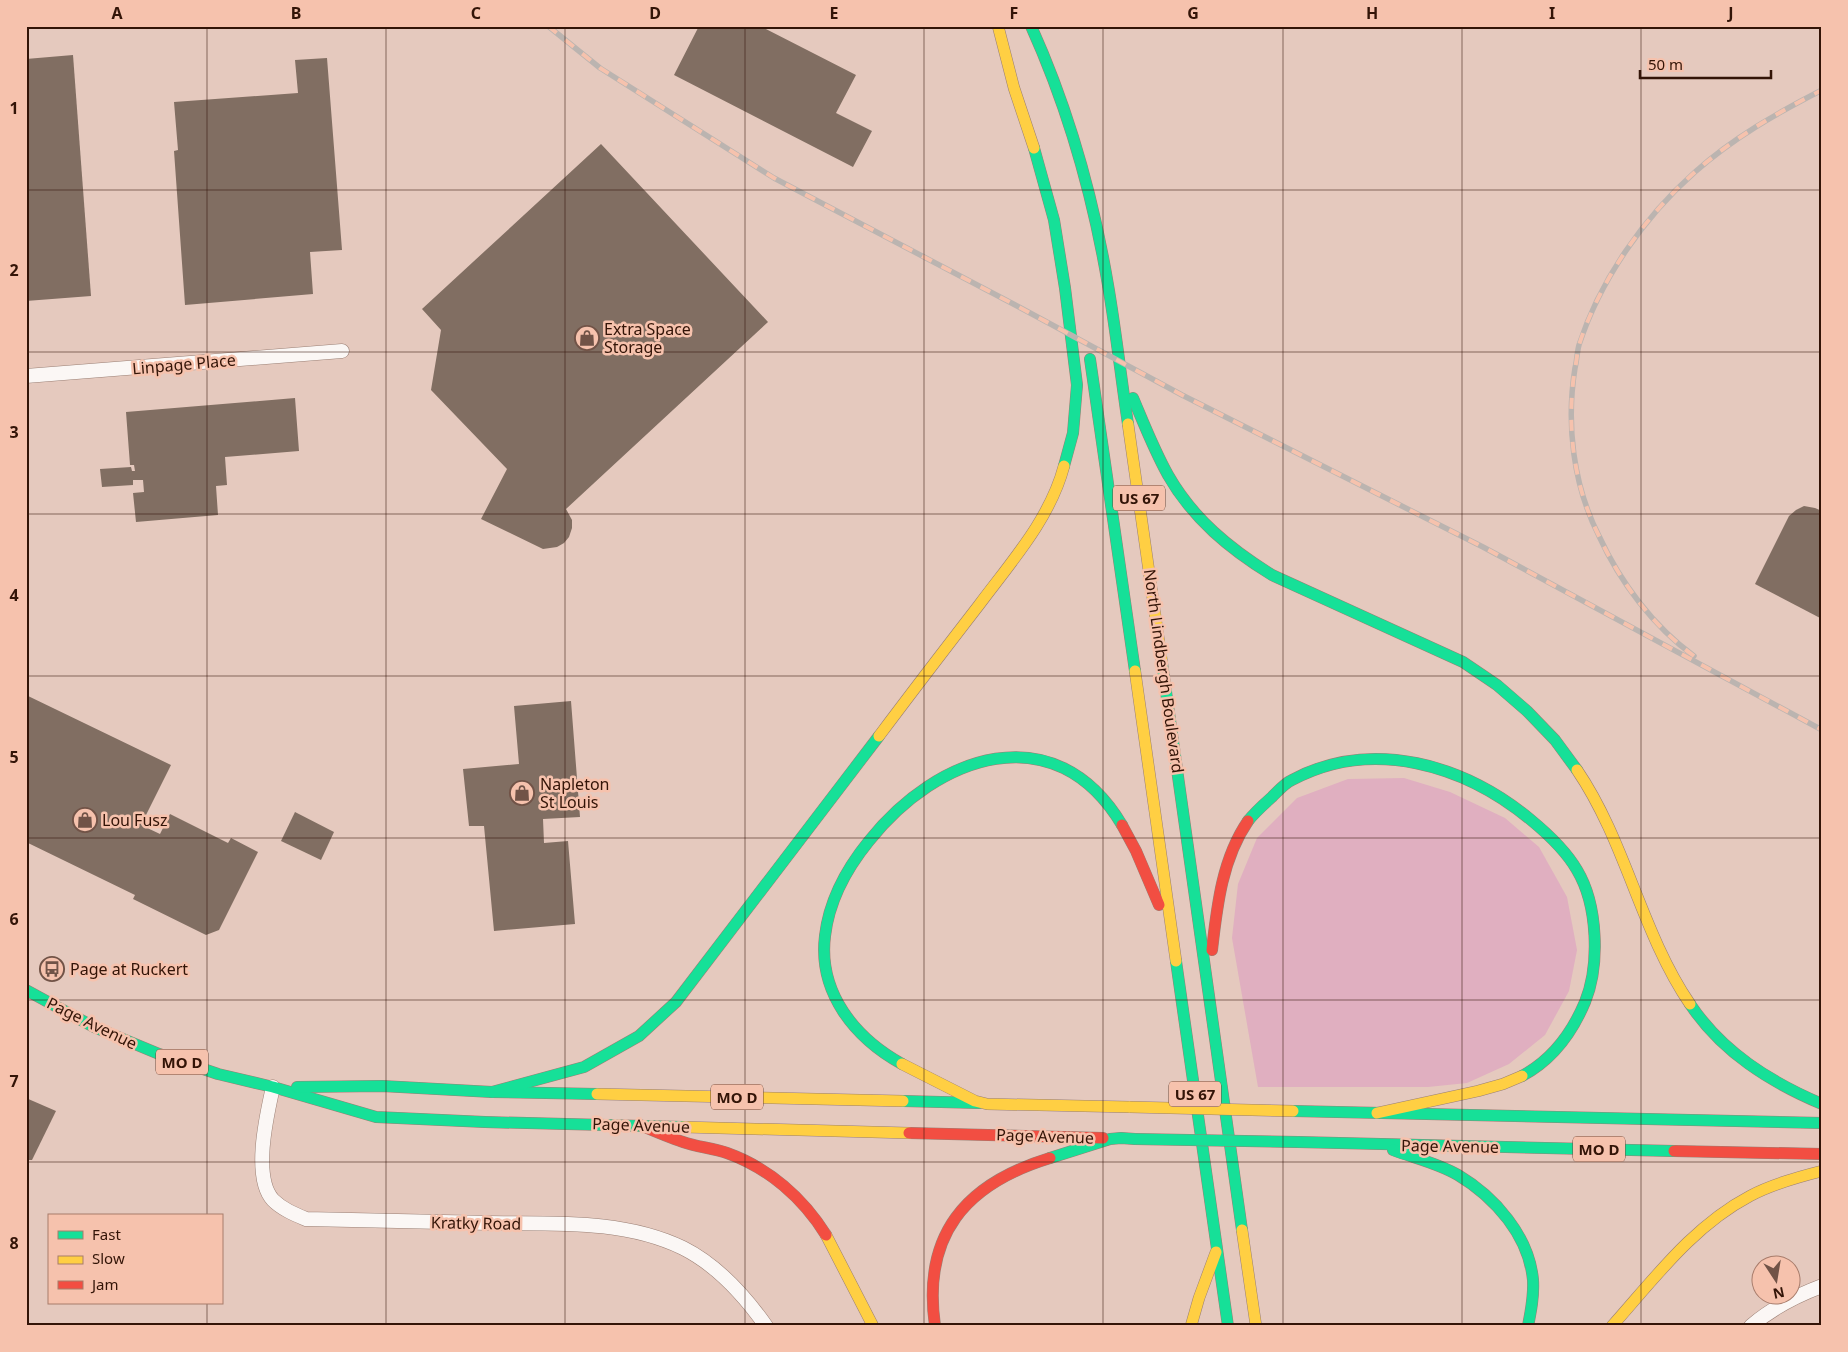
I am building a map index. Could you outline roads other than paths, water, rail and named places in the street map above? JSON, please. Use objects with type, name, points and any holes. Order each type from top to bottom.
[{"type":"main road","points":[[492,1092],[584,1067],[639,1036],[676,1002],[1016,556],[1039,522],[1059,485],[1073,433],[1076,408],[1078,385],[1074,353],[1054,220],[1042,174],[1014,88],[998,26]]},
{"type":"main road","points":[[1004,26],[1018,55]]},
{"type":"main road","name":"North Lindbergh Boulevard","points":[[1030,26],[1059,93],[1094,214],[1108,284],[1256,1326]]},
{"type":"main road","name":"North Lindbergh Boulevard","points":[[1089,350],[1228,1326]]},
{"type":"main road","points":[[1122,375],[1174,485],[1188,504],[1218,537],[1272,575],[1463,662],[1488,678],[1533,715],[1566,756],[1591,796],[1625,867],[1669,970],[1679,989],[1703,1023],[1719,1041],[1758,1072],[1822,1104]]},
{"type":"main road","points":[[982,1103],[907,1067],[883,1053],[868,1041],[842,1010],[828,975],[825,934],[836,895],[859,854],[876,832],[909,799],[946,774],[980,760],[1020,757],[1042,760],[1075,774],[1092,787],[1119,818],[1132,840],[1173,940]]},
{"type":"main road","points":[[1208,980],[1219,892],[1225,869],[1233,850],[1255,812],[1273,793],[1288,782],[1327,764],[1369,758],[1392,758],[1441,768],[1474,781],[1523,810],[1559,844],[1577,870],[1591,913],[1596,936],[1595,958],[1592,978],[1578,1020],[1551,1055],[1538,1067],[1500,1085],[1462,1096],[1377,1113]]},
{"type":"main road","name":"Page Avenue","points":[[26,990],[94,1027],[159,1054],[218,1074],[273,1087],[376,1117],[485,1122],[1135,1139],[1822,1154]]},
{"type":"main road","name":"Page Avenue","points":[[273,1087],[382,1086],[492,1092],[1822,1123]]},
{"type":"main road","points":[[640,1125],[690,1144],[715,1149],[735,1156],[758,1167],[794,1193],[820,1225],[873,1326]]},
{"type":"main road","points":[[935,1326],[930,1291],[932,1273],[945,1235],[955,1218],[967,1205],[982,1190],[1020,1169],[1116,1138]]},
{"type":"main road","points":[[1377,1144],[1456,1174],[1496,1204],[1511,1222],[1521,1238],[1528,1257],[1532,1277],[1533,1299],[1528,1326]]},
{"type":"main road","points":[[1612,1326],[1702,1228],[1750,1196],[1777,1184],[1822,1171]]},
{"type":"main road","points":[[1191,1326],[1217,1247]]},
{"type":"main road","points":[[1250,1282],[1265,1308]]},
{"type":"street","name":"Linpage Place","points":[[26,376],[342,351]]},
{"type":"street","name":"Kratky Road","points":[[273,1087],[262,1151],[265,1184],[272,1198],[287,1211],[306,1219],[602,1225],[652,1237],[684,1249],[704,1260],[737,1289],[766,1326]]},
{"type":"street","points":[[1752,1326],[1761,1317],[1822,1286]]},
{"type":"railway","points":[[548,26],[600,68],[774,178],[1182,395],[1483,547],[1822,730]]},
{"type":"railway","points":[[1694,656],[1651,617],[1627,586],[1607,553],[1590,516],[1578,475],[1572,432],[1572,389],[1578,348],[1588,321],[1611,274],[1641,229],[1658,209],[1695,172],[1740,137],[1822,90]]},
{"type":"place","name":"Extra Space Storage","points":[[587,338]]},
{"type":"place","name":"Napleton St Louis","points":[[522,793]]},
{"type":"place","name":"Lou Fusz","points":[[85,820]]},
{"type":"place","name":"Page at Ruckert","points":[[52,969]]}]
